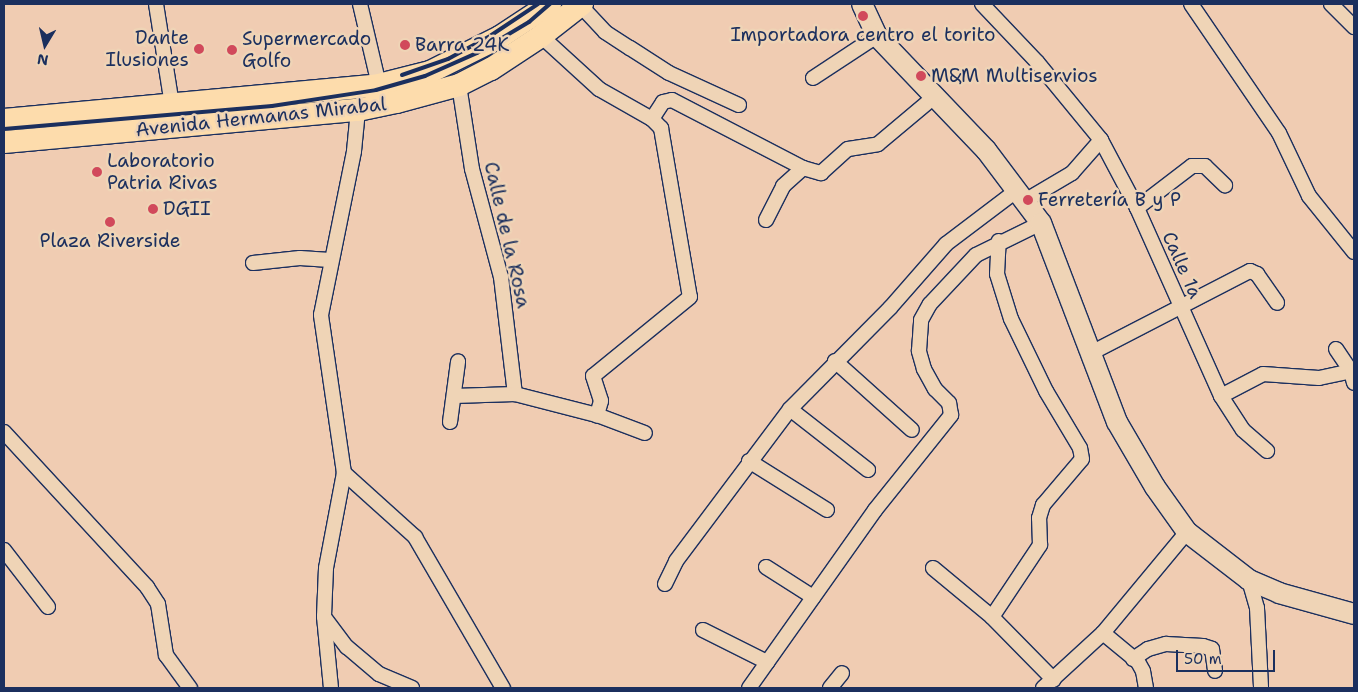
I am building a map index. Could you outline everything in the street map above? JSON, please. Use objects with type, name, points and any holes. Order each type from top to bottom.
[{"type":"main road","name":"Avenida Hermanas Mirabal","points":[[4,142],[358,110],[459,85],[541,36],[581,4]]},
{"type":"main road","name":"Avenida Hermanas Mirabal","points":[[4,120],[379,85],[430,72],[500,37],[546,5]]},
{"type":"street","points":[[156,4],[172,105]]},
{"type":"street","points":[[360,4],[379,85]]},
{"type":"street","points":[[581,4],[605,32],[669,73],[739,105]]},
{"type":"street","points":[[862,4],[877,36],[986,150],[1041,223],[1117,422],[1155,487],[1187,532],[1249,580],[1279,593],[1354,614]]},
{"type":"street","name":"Calle 1a","points":[[982,4],[1037,62],[1101,140],[1137,208],[1221,396],[1243,430],[1267,451]]},
{"type":"street","points":[[1191,4],[1279,133],[1308,196],[1354,252]]},
{"type":"street","points":[[1331,4],[1354,27]]},
{"type":"street","points":[[541,36],[599,89],[652,119],[663,132],[690,299],[593,376],[602,401],[596,415]]},
{"type":"street","points":[[813,78],[877,36]]},
{"type":"street","name":"Calle de la Rosa","points":[[459,85],[472,168],[501,277],[515,394]]},
{"type":"street","points":[[652,119],[662,102],[672,100],[804,168],[826,172],[848,149],[878,144],[934,97]]},
{"type":"street","points":[[331,688],[324,616],[326,568],[344,473],[321,316],[330,260],[354,150],[358,110]]},
{"type":"street","points":[[665,584],[676,562],[790,408],[890,308],[946,244],[1019,196],[1072,173],[1101,140]]},
{"type":"street","points":[[1137,208],[1192,166],[1205,166],[1225,185]]},
{"type":"street","points":[[766,220],[783,186],[804,168]]},
{"type":"street","points":[[750,688],[875,510],[947,422],[952,410],[935,389],[924,369],[918,336],[921,320],[953,276],[976,255],[1000,241],[1041,223]]},
{"type":"street","points":[[992,618],[1040,545],[1039,518],[1043,505],[1082,458],[1080,448],[1046,391],[1011,319],[997,274],[1000,241]]},
{"type":"street","points":[[253,263],[300,258],[330,260]]},
{"type":"street","points":[[1091,353],[1250,271],[1257,274],[1277,302]]},
{"type":"street","points":[[1221,396],[1263,374],[1319,378],[1352,377],[1336,349]]},
{"type":"street","points":[[835,361],[912,430]]},
{"type":"street","points":[[450,422],[458,362]]},
{"type":"street","points":[[454,396],[515,394],[596,415],[645,433]]},
{"type":"street","points":[[790,408],[868,470]]},
{"type":"street","points":[[4,432],[82,513],[147,587],[158,604],[166,655],[190,688]]},
{"type":"street","points":[[749,461],[828,510]]},
{"type":"street","points":[[344,473],[415,537],[503,688]]},
{"type":"street","points":[[933,568],[992,618],[1048,684],[1103,634],[1187,532]]},
{"type":"street","points":[[4,550],[48,608]]},
{"type":"street","points":[[766,567],[813,597]]},
{"type":"street","points":[[1249,580],[1257,608],[1261,688]]},
{"type":"street","points":[[324,616],[347,647],[379,674],[412,688]]},
{"type":"street","points":[[703,630],[767,662]]},
{"type":"street","points":[[1103,634],[1133,659],[1143,671],[1146,688]]},
{"type":"street","points":[[1133,659],[1148,649],[1166,644],[1203,646],[1212,649],[1215,671]]},
{"type":"street","points":[[830,688],[842,673]]},
{"type":"railway","points":[[402,75],[448,59],[490,36],[538,4]]},
{"type":"railway","points":[[4,129],[272,106],[376,90],[425,76],[477,53],[529,22],[550,4]]},
{"type":"place","name":"Importadora centro el torito","points":[[863,16]]},
{"type":"place","name":"Barra 24K","points":[[405,45]]},
{"type":"place","name":"Dante Ilusiones","points":[[199,49]]},
{"type":"place","name":"Supermercado Golfo","points":[[232,50]]},
{"type":"place","name":"M&M Multiservios","points":[[921,76]]},
{"type":"place","name":"Laboratorio Patria Rivas","points":[[97,172]]},
{"type":"place","name":"Ferretería B y P","points":[[1028,200]]},
{"type":"place","name":"DGII","points":[[153,209]]},
{"type":"place","name":"Plaza Riverside","points":[[110,222]]}]
